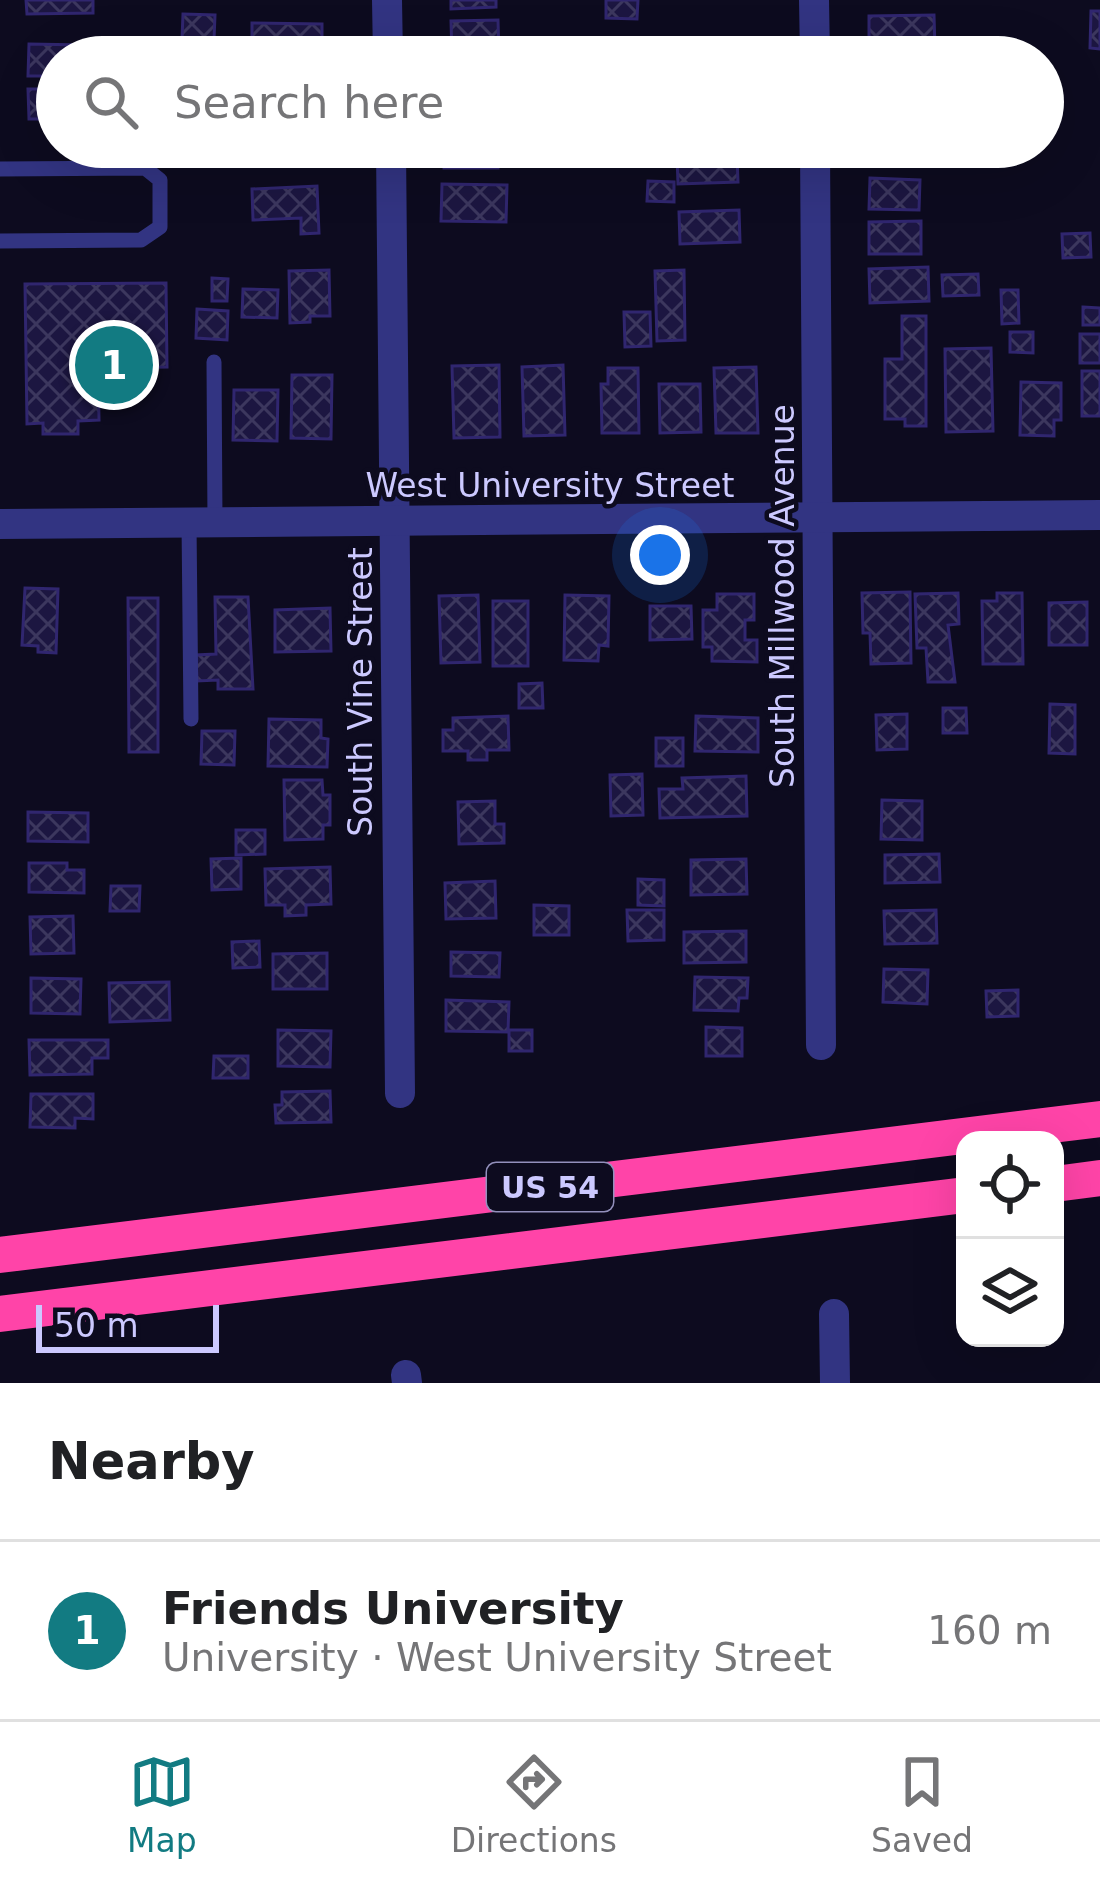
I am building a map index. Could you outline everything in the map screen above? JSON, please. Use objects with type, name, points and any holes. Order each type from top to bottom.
[{"type":"highway","name":"US 54","points":[[0,1255],[1100,1119]]},
{"type":"highway","points":[[1064,1183],[1100,1178]]},
{"type":"highway","name":"US 54","points":[[0,1314],[956,1196]]},
{"type":"street","points":[[387,0],[388,36]]},
{"type":"street","points":[[814,0],[814,36]]},
{"type":"street","name":"South Vine Street","points":[[391,168],[400,1093]]},
{"type":"street","name":"South Millwood Avenue","points":[[815,168],[821,1045]]},
{"type":"street","name":"West University Street","points":[[0,524],[1100,515]]},
{"type":"street","points":[[834,1314],[835,1383]]},
{"type":"lane","points":[[0,170],[145,168],[160,180],[160,226],[141,240],[0,241]]},
{"type":"lane","points":[[191,719],[214,362]]},
{"type":"building","points":[[26,0],[93,0],[93,13],[27,14]]},
{"type":"building","points":[[451,0],[496,0],[496,7],[451,9]]},
{"type":"building","points":[[606,0],[638,0],[637,19],[606,18]]},
{"type":"building","points":[[1091,11],[1100,11],[1100,49],[1090,48]]},
{"type":"building","points":[[183,14],[215,15],[214,36],[182,36]]},
{"type":"building","points":[[934,15],[935,36],[869,36],[869,16]]},
{"type":"building","points":[[498,20],[498,36],[451,36],[451,21]]},
{"type":"building","points":[[252,23],[322,24],[322,36],[252,36]]},
{"type":"building","points":[[29,44],[36,44],[36,76],[28,76]]},
{"type":"building","points":[[28,89],[36,89],[36,119],[29,119]]},
{"type":"building","points":[[677,168],[737,168],[738,182],[678,184]]},
{"type":"building","points":[[870,178],[920,180],[919,210],[869,209]]},
{"type":"building","points":[[648,181],[674,182],[674,202],[647,201]]},
{"type":"building","points":[[442,184],[507,185],[506,222],[441,221]]},
{"type":"building","points":[[317,186],[319,233],[301,234],[301,218],[253,220],[252,189]]},
{"type":"building","points":[[739,210],[740,242],[680,244],[679,212]]},
{"type":"building","points":[[921,221],[921,254],[869,254],[869,222]]},
{"type":"building","points":[[1090,233],[1091,257],[1063,258],[1062,234]]},
{"type":"building","points":[[928,267],[929,301],[870,303],[869,269]]},
{"type":"building","points":[[329,270],[330,316],[290,323],[289,271]]},
{"type":"building","points":[[684,270],[685,340],[657,341],[655,271]]},
{"type":"building","points":[[978,274],[979,295],[943,296],[942,275]]},
{"type":"building","points":[[212,278],[228,279],[227,301],[212,301]]},
{"type":"building","points":[[166,283],[167,367],[119,368],[119,349],[98,350],[99,420],[78,421],[78,434],[43,434],[43,423],[27,424],[25,284]]},
{"type":"building","points":[[243,289],[278,290],[277,318],[242,317]]},
{"type":"building","points":[[1001,290],[1018,290],[1019,323],[1002,324]]},
{"type":"building","points":[[1083,307],[1100,308],[1100,325],[1083,325]]},
{"type":"building","points":[[197,309],[228,311],[227,340],[196,338]]},
{"type":"building","points":[[624,312],[650,312],[651,346],[625,347]]},
{"type":"building","points":[[902,316],[926,316],[926,426],[885,419],[885,359],[902,359]]},
{"type":"building","points":[[1010,332],[1033,332],[1033,353],[1010,352]]},
{"type":"building","points":[[1080,334],[1100,334],[1100,363],[1080,363]]},
{"type":"building","points":[[991,348],[993,431],[946,432],[945,349]]},
{"type":"building","points":[[499,365],[500,437],[454,438],[452,366]]},
{"type":"building","points":[[563,365],[565,435],[524,436],[522,367]]},
{"type":"building","points":[[756,367],[758,433],[716,433],[714,368]]},
{"type":"building","points":[[608,368],[638,368],[639,433],[602,433],[601,384],[608,384]]},
{"type":"building","points":[[1082,371],[1100,371],[1100,416],[1082,416]]},
{"type":"building","points":[[292,375],[332,375],[331,439],[291,438]]},
{"type":"building","points":[[1021,382],[1061,383],[1061,420],[1054,420],[1054,436],[1020,435]]},
{"type":"building","points":[[659,384],[700,384],[701,432],[660,433]]},
{"type":"building","points":[[234,390],[278,390],[277,441],[233,440]]},
{"type":"building","points":[[25,588],[58,589],[56,653],[22,645]]},
{"type":"building","points":[[910,592],[911,663],[871,664],[870,633],[863,633],[862,593]]},
{"type":"building","points":[[958,593],[959,624],[948,625],[955,682],[928,682],[926,648],[917,648],[915,594]]},
{"type":"building","points":[[997,593],[1022,593],[1023,664],[983,664],[982,601],[997,601]]},
{"type":"building","points":[[717,594],[754,594],[754,620],[745,620],[745,640],[757,640],[757,662],[712,661],[712,647],[703,647],[703,610],[717,610]]},
{"type":"building","points":[[478,595],[480,662],[441,663],[439,596]]},
{"type":"building","points":[[565,595],[609,596],[608,646],[599,645],[598,661],[564,660]]},
{"type":"building","points":[[215,597],[248,597],[253,689],[218,689],[218,680],[197,681],[196,655],[216,654]]},
{"type":"building","points":[[128,598],[158,598],[158,752],[129,752]]},
{"type":"building","points":[[493,601],[528,601],[528,666],[493,666]]},
{"type":"building","points":[[1087,602],[1087,645],[1049,645],[1049,603]]},
{"type":"building","points":[[650,606],[691,606],[692,639],[650,640]]},
{"type":"building","points":[[330,608],[331,651],[275,652],[275,610]]},
{"type":"building","points":[[542,683],[543,708],[519,708],[519,684]]},
{"type":"building","points":[[1050,704],[1075,705],[1075,754],[1049,753]]},
{"type":"building","points":[[943,708],[966,708],[967,733],[943,733]]},
{"type":"building","points":[[907,714],[907,749],[877,750],[876,715]]},
{"type":"building","points":[[508,716],[509,750],[487,750],[487,760],[468,760],[468,751],[443,751],[443,730],[453,730],[453,718]]},
{"type":"building","points":[[696,716],[758,718],[758,752],[695,751]]},
{"type":"building","points":[[269,719],[321,720],[321,738],[328,739],[327,767],[268,766]]},
{"type":"building","points":[[202,731],[235,731],[234,765],[201,764]]},
{"type":"building","points":[[656,738],[683,738],[683,766],[656,766]]},
{"type":"building","points":[[642,774],[643,815],[611,816],[610,775]]},
{"type":"building","points":[[746,776],[747,816],[660,818],[659,789],[683,789],[682,778]]},
{"type":"building","points":[[284,780],[322,780],[323,795],[330,795],[330,825],[323,825],[323,839],[285,840]]},
{"type":"building","points":[[882,800],[922,801],[922,840],[881,839]]},
{"type":"building","points":[[495,801],[495,824],[504,824],[504,843],[459,844],[458,802]]},
{"type":"building","points":[[28,812],[88,813],[88,842],[28,841]]},
{"type":"building","points":[[236,830],[265,830],[265,854],[236,855]]},
{"type":"building","points":[[939,854],[940,882],[885,883],[885,855]]},
{"type":"building","points":[[241,858],[241,889],[212,890],[211,859]]},
{"type":"building","points":[[746,859],[747,894],[691,895],[691,860]]},
{"type":"building","points":[[29,863],[67,863],[67,870],[84,870],[84,893],[29,892]]},
{"type":"building","points":[[330,867],[331,904],[306,905],[306,915],[285,916],[285,905],[266,905],[265,869]]},
{"type":"building","points":[[638,879],[664,880],[664,906],[638,905]]},
{"type":"building","points":[[495,881],[496,918],[446,919],[445,883]]},
{"type":"building","points":[[111,886],[140,886],[139,911],[110,911]]},
{"type":"building","points":[[534,905],[569,906],[569,935],[534,935]]},
{"type":"building","points":[[627,910],[664,910],[664,940],[628,941]]},
{"type":"building","points":[[936,910],[937,943],[885,944],[884,911]]},
{"type":"building","points":[[73,916],[74,953],[31,954],[30,917]]},
{"type":"building","points":[[746,931],[746,962],[684,963],[684,932]]},
{"type":"building","points":[[259,941],[260,967],[233,968],[232,942]]},
{"type":"building","points":[[451,952],[500,953],[499,977],[451,976]]},
{"type":"building","points":[[327,953],[327,989],[273,989],[273,954]]},
{"type":"building","points":[[884,969],[928,970],[927,1004],[883,1002]]},
{"type":"building","points":[[695,977],[748,978],[747,998],[739,998],[738,1011],[694,1010]]},
{"type":"building","points":[[31,978],[81,979],[80,1014],[31,1013]]},
{"type":"building","points":[[169,982],[170,1020],[110,1022],[109,983]]},
{"type":"building","points":[[1018,990],[1018,1016],[987,1017],[986,991]]},
{"type":"building","points":[[446,1000],[509,1002],[508,1032],[446,1031]]},
{"type":"building","points":[[706,1027],[742,1028],[742,1056],[706,1056]]},
{"type":"building","points":[[278,1030],[331,1031],[330,1067],[278,1066]]},
{"type":"building","points":[[509,1030],[532,1030],[532,1051],[509,1051]]},
{"type":"building","points":[[29,1040],[108,1040],[108,1058],[92,1058],[92,1074],[30,1075]]},
{"type":"building","points":[[214,1056],[248,1056],[248,1078],[213,1078]]},
{"type":"building","points":[[330,1091],[331,1122],[276,1123],[275,1105],[282,1105],[282,1092]]},
{"type":"building","points":[[31,1094],[93,1094],[93,1119],[75,1118],[75,1128],[30,1127]]},
{"type":"place","name":"Friends University","points":[[114,365]]}]
